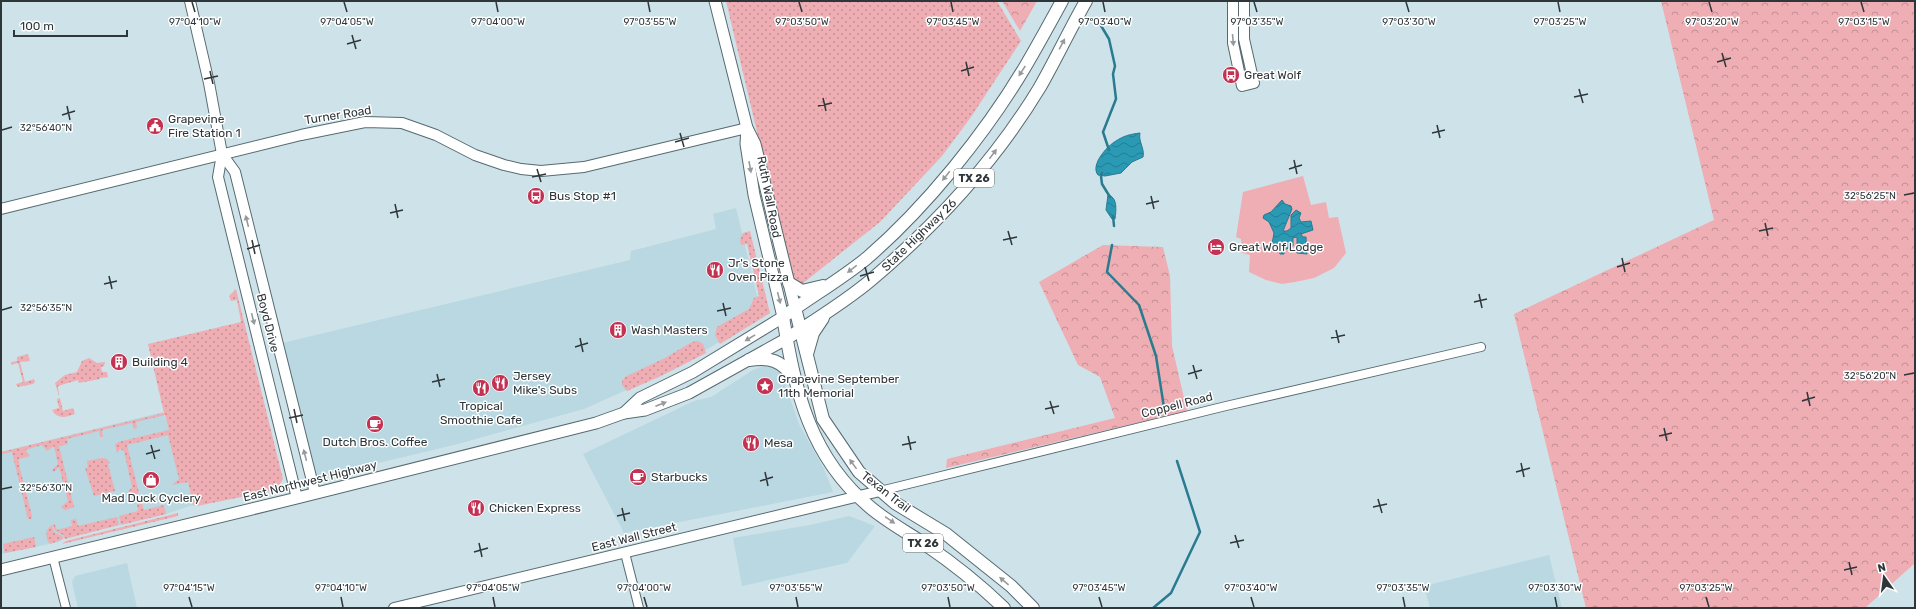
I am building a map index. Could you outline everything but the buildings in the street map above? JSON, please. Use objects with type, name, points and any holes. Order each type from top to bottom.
[{"type":"main road","name":"Ruth Wall Road","points":[[715,1],[746,128],[746,144],[756,201],[783,318]]},
{"type":"main road","name":"State Highway 26","points":[[783,318],[795,308],[834,283],[867,257],[901,226],[935,189],[994,114],[1024,68],[1062,1]]},
{"type":"main road","name":"State Highway 26","points":[[786,339],[835,307],[871,280],[963,192],[1012,128],[1040,86],[1086,1]]},
{"type":"main road","name":"Ruth Wall Road","points":[[746,128],[755,144],[795,308]]},
{"type":"main road","points":[[789,284],[802,291],[834,283]]},
{"type":"main road","name":"TX 26","points":[[806,355],[813,333],[824,316],[835,307]]},
{"type":"main road","name":"Texan Trail","points":[[795,308],[823,419],[859,472],[895,503],[946,534],[1011,586],[1032,608]]},
{"type":"main road","name":"Texan Trail","points":[[783,318],[794,379],[810,427],[825,454],[844,480],[871,508],[959,570],[1004,608]]},
{"type":"main road","name":"East Northwest Highway","points":[[624,413],[640,398],[693,372],[783,318]]},
{"type":"main road","name":"East Northwest Highway","points":[[1,570],[297,498],[596,422],[624,413],[645,410],[689,393],[786,339]]},
{"type":"main road","points":[[749,360],[764,358],[778,362],[794,379]]},
{"type":"street","name":"Boyd Drive","points":[[190,1],[209,83],[222,154],[218,177],[297,498]]},
{"type":"street","points":[[1233,1],[1233,43],[1242,86],[1254,83],[1244,39],[1244,1]]},
{"type":"street","name":"Turner Road","points":[[1,209],[304,134],[365,122],[402,123],[436,135],[475,155],[504,165],[527,170],[566,170],[746,128]]},
{"type":"street","name":"Boyd Drive","points":[[222,154],[235,172],[315,493]]},
{"type":"street","points":[[240,266],[259,269]]},
{"type":"street","points":[[244,281],[259,269]]},
{"type":"street","name":"Coppell Road","points":[[880,491],[1226,406],[1481,347]]},
{"type":"street","name":"East Wall Street","points":[[394,608],[880,491]]},
{"type":"street","points":[[625,553],[639,608]]},
{"type":"street","points":[[53,557],[66,608]]},
{"type":"shaded area","points":[[736,208],[762,316],[678,367],[584,409],[454,445],[311,479],[278,344],[630,260],[631,251],[716,229],[713,214]]},
{"type":"shaded area","points":[[763,366],[775,368],[781,372],[799,424],[824,469],[833,492],[624,533],[583,454],[694,401],[711,397],[753,370]]},
{"type":"shaded area","points":[[163,412],[188,482],[193,505],[166,514],[65,538],[59,542],[1,554],[1,452]]},
{"type":"shaded area","points":[[849,516],[875,526],[847,563],[742,586],[733,538],[810,525]]},
{"type":"shaded area","points":[[1549,555],[1562,608],[1430,608],[1424,586]]},
{"type":"shaded area","points":[[127,563],[137,608],[78,608],[72,582],[75,576]]},
{"type":"green space","points":[[726,1],[997,1],[1021,41],[971,117],[942,156],[880,222],[802,284],[791,275]]},
{"type":"green space","points":[[1002,1],[1037,1],[1020,31]]},
{"type":"green space","points":[[1661,1],[1915,1],[1915,563],[1865,608],[1586,608],[1514,314],[1714,220]]},
{"type":"green space","points":[[1303,176],[1311,205],[1326,202],[1329,218],[1338,217],[1346,253],[1334,268],[1314,278],[1282,284],[1266,280],[1249,272],[1250,255],[1242,253],[1241,239],[1236,237],[1243,192]]},
{"type":"green space","points":[[750,231],[770,313],[720,344],[715,335],[717,327],[749,309],[754,298],[759,296],[747,244],[741,245],[740,240],[743,233]]},
{"type":"green space","points":[[1103,245],[1163,247],[1170,276],[1172,346],[1187,411],[946,468],[947,459],[1115,418],[1100,377],[1078,365],[1039,282]]},
{"type":"green space","points":[[236,289],[283,479],[276,490],[197,506],[193,505],[188,482],[172,485],[179,479],[168,435],[127,445],[139,493],[132,496],[128,495],[127,493],[132,487],[124,451],[120,449],[117,453],[115,445],[118,442],[169,430],[165,415],[136,422],[137,428],[134,429],[132,423],[102,430],[103,437],[100,437],[99,431],[67,439],[68,444],[59,446],[74,507],[65,510],[61,507],[68,501],[59,467],[54,472],[52,470],[58,464],[54,446],[47,451],[42,445],[25,450],[30,456],[19,459],[19,465],[32,516],[31,519],[28,519],[12,452],[1,454],[1,452],[164,413],[148,344],[241,322],[237,300],[231,301],[229,296]]},
{"type":"green space","points":[[698,341],[703,344],[706,353],[661,376],[627,391],[622,385],[622,381],[625,377],[665,358],[692,342]]},
{"type":"green space","points":[[28,354],[30,361],[20,362],[25,382],[34,379],[35,382],[33,384],[18,387],[16,384],[23,382],[18,363],[11,365],[11,362],[17,361],[17,357]]},
{"type":"green space","points":[[89,358],[97,363],[105,362],[104,366],[101,367],[102,372],[107,372],[108,377],[79,383],[78,380],[58,386],[59,396],[55,383],[65,375],[77,372],[82,361]]},
{"type":"green space","points":[[60,398],[63,411],[73,408],[75,414],[62,417],[54,413],[52,410],[59,408],[57,399]]},
{"type":"green space","points":[[102,458],[107,459],[110,463],[108,464],[115,491],[94,496],[85,468],[88,467],[87,461]]},
{"type":"green space","points":[[142,503],[144,510],[164,505],[166,514],[121,525],[119,516],[138,511],[137,504]]},
{"type":"green space","points":[[178,513],[178,516],[62,544],[66,541]]},
{"type":"green space","points":[[117,517],[119,525],[65,539],[63,535],[55,531],[53,524],[55,524],[57,530],[72,526],[71,520],[76,519],[78,526]]},
{"type":"green space","points":[[52,525],[54,532],[62,536],[63,539],[50,544],[46,534]]},
{"type":"green space","points":[[34,537],[36,547],[5,553],[3,544]]},
{"type":"water","points":[[1140,133],[1143,157],[1132,162],[1121,173],[1105,176],[1098,175],[1096,166],[1098,161],[1104,151],[1112,143],[1121,138]]},
{"type":"water","points":[[1108,195],[1115,201],[1115,219],[1112,219],[1106,210]]},
{"type":"water","points":[[1282,200],[1285,204],[1291,206],[1292,209],[1283,231],[1287,231],[1291,228],[1291,215],[1296,210],[1301,213],[1299,218],[1301,222],[1311,221],[1313,230],[1301,234],[1303,237],[1306,237],[1307,254],[1297,253],[1297,237],[1293,238],[1293,246],[1284,250],[1284,254],[1280,254],[1279,250],[1272,244],[1274,233],[1269,222],[1263,218],[1264,215],[1271,212]]},
{"type":"waterway","points":[[1097,19],[1109,39],[1115,66],[1113,74],[1116,99],[1103,132],[1109,150]]},
{"type":"waterway","points":[[1102,173],[1102,184],[1110,197]]},
{"type":"waterway","points":[[1113,216],[1114,226]]},
{"type":"waterway","points":[[1112,245],[1107,272],[1139,305],[1156,356],[1165,414]]},
{"type":"waterway","points":[[1153,608],[1171,593],[1200,532],[1177,461]]},
{"type":"place","name":"Great Wolf","points":[[1231,75]]},
{"type":"place","name":"Grapevine Fire Station 1","points":[[155,126]]},
{"type":"place","name":"Bus Stop #1","points":[[536,196]]},
{"type":"place","name":"Great Wolf Lodge","points":[[1216,247]]},
{"type":"place","name":"Jr's Stone Oven Pizza","points":[[715,270]]},
{"type":"place","name":"Wash Masters","points":[[618,330]]},
{"type":"place","name":"Building 4","points":[[119,362]]},
{"type":"place","name":"Jersey Mike's Subs","points":[[500,383]]},
{"type":"place","name":"Grapevine September 11th Memorial","points":[[765,386]]},
{"type":"place","name":"Tropical Smoothie Cafe","points":[[481,388]]},
{"type":"place","name":"Dutch Bros. Coffee","points":[[375,424]]},
{"type":"place","name":"Mesa","points":[[751,443]]},
{"type":"place","name":"Starbucks","points":[[638,477]]},
{"type":"place","name":"Mad Duck Cyclery","points":[[151,480]]},
{"type":"place","name":"Chicken Express","points":[[476,508]]}]
